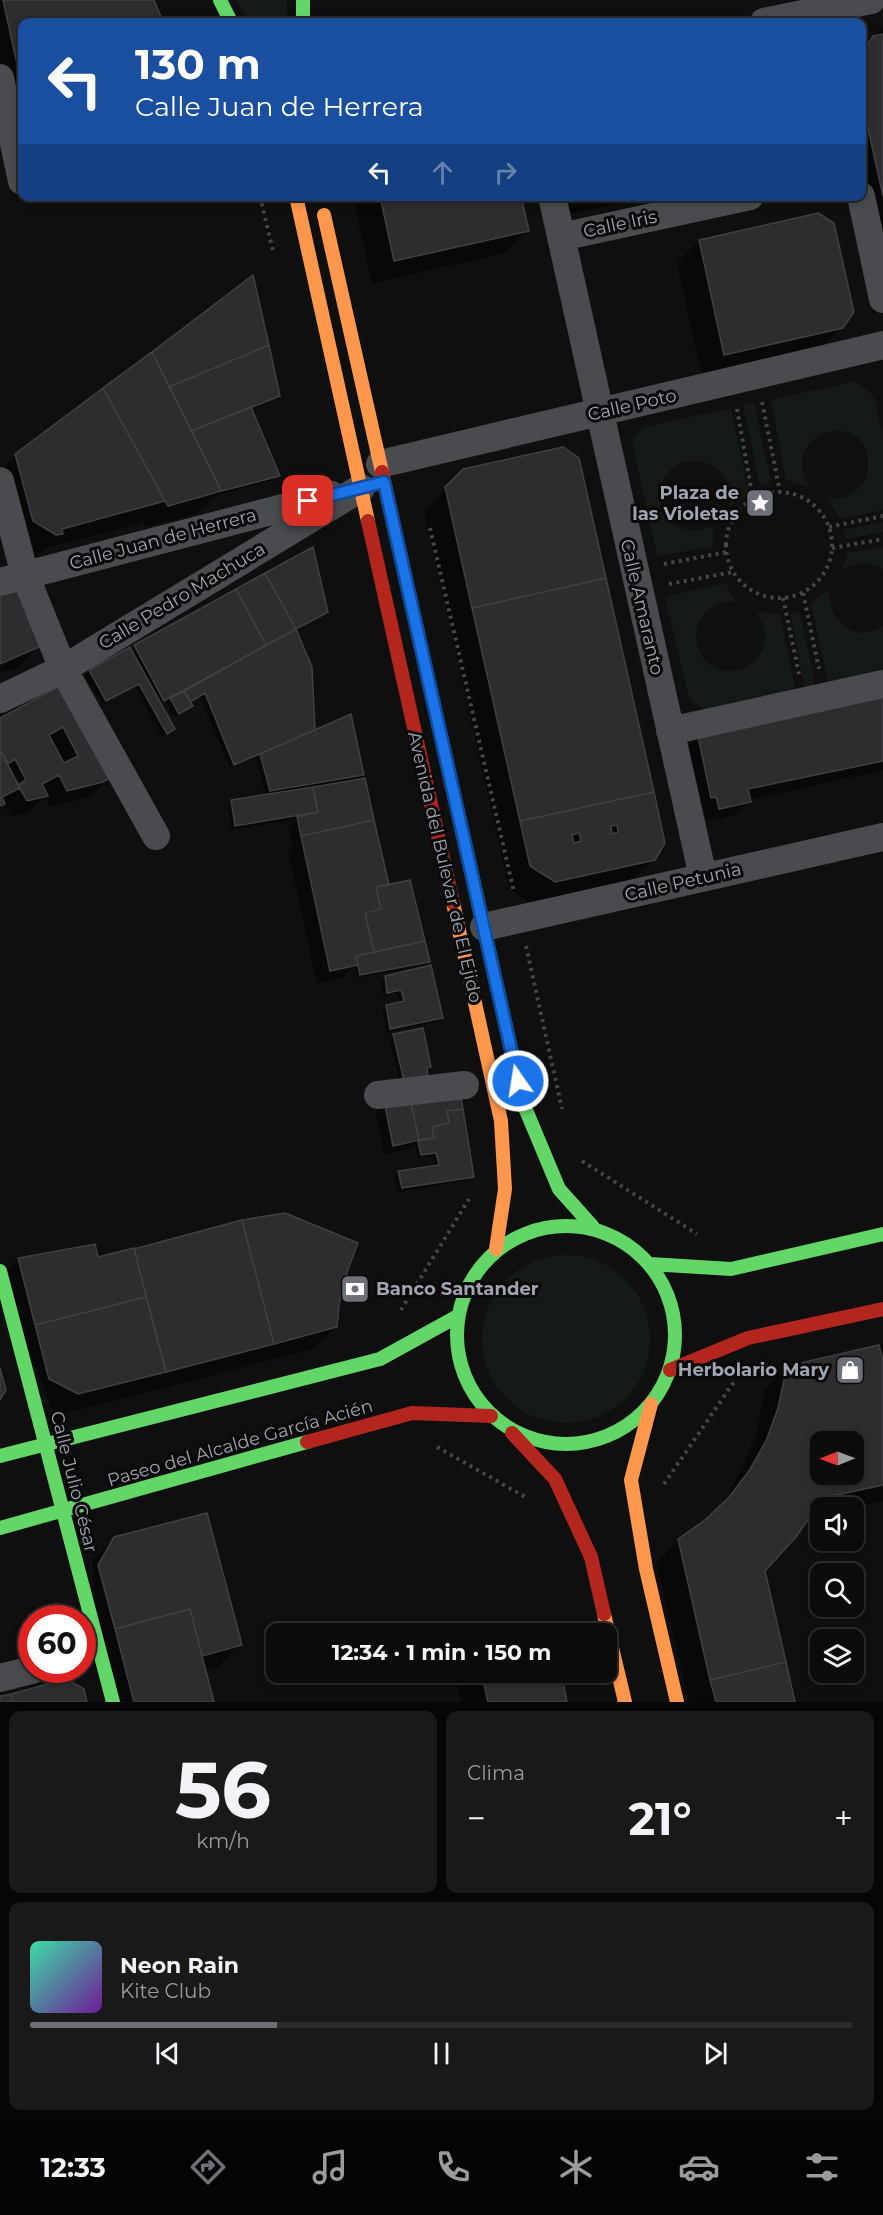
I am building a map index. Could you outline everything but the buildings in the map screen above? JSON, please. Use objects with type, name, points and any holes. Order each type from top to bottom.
[{"type":"main road","points":[[220,0],[229,18]]},
{"type":"main road","points":[[303,0],[303,18]]},
{"type":"main road","name":"Avenida del Bulevar de El Ejido","points":[[297,201],[375,478],[484,927],[523,1103],[559,1189],[593,1227]]},
{"type":"main road","name":"Avenida del Bulevar de El Ejido","points":[[321,201],[501,1121],[505,1189],[496,1249]]},
{"type":"main road","points":[[625,1702],[591,1557],[555,1479],[506,1427],[491,1416],[469,1387],[457,1352],[458,1316],[465,1291],[478,1268],[496,1249],[526,1232],[560,1224],[593,1227],[625,1241],[650,1264],[669,1296],[675,1333],[670,1370],[651,1404],[631,1480],[646,1569],[677,1702]]},
{"type":"main road","points":[[650,1264],[731,1269],[883,1234]]},
{"type":"main road","name":"Calle Julio César","points":[[0,1271],[63,1512],[81,1605]]},
{"type":"main road","points":[[670,1370],[748,1338],[883,1309]]},
{"type":"main road","points":[[0,1456],[380,1359],[458,1316]]},
{"type":"main road","points":[[506,1427],[535,1440],[567,1445],[599,1440],[627,1426],[651,1404]]},
{"type":"main road","name":"Paseo del Alcalde García Acién","points":[[0,1528],[417,1414],[491,1416]]},
{"type":"main road","name":"Calle Julio César","points":[[96,1665],[113,1702]]},
{"type":"street","points":[[802,18],[821,16],[871,0]]},
{"type":"street","points":[[0,78],[18,162]]},
{"type":"street","points":[[0,185],[18,182]]},
{"type":"street","name":"Calle Amaranto","points":[[553,201],[598,414],[703,878]]},
{"type":"street","name":"Calle Iris","points":[[561,237],[727,201]]},
{"type":"street","points":[[862,201],[883,299]]},
{"type":"street","name":"Calle Poto","points":[[375,478],[598,414],[883,345]]},
{"type":"street","name":"Calle Juan de Herrera","points":[[13,578],[375,478]]},
{"type":"street","name":"Calle Pedro Machuca","points":[[0,699],[63,669],[375,478]]},
{"type":"street","points":[[0,481],[13,578],[156,836]]},
{"type":"street","points":[[670,731],[883,684]]},
{"type":"street","name":"Calle Petunia","points":[[484,927],[883,837]]},
{"type":"street","points":[[378,1095],[465,1085]]},
{"type":"street","points":[[0,1678],[18,1674]]},
{"type":"path","points":[[261,201],[273,254]]},
{"type":"path","points":[[761,397],[780,492]]},
{"type":"path","points":[[735,402],[753,499]]},
{"type":"path","points":[[780,492],[805,498],[819,510],[829,527],[832,548],[830,563],[821,579],[803,593],[783,598],[758,595],[744,586],[733,572],[726,540],[730,523],[740,509],[753,499],[780,492]]},
{"type":"path","points":[[829,527],[883,516]]},
{"type":"path","points":[[429,525],[562,1110]]},
{"type":"path","points":[[832,548],[883,539]]},
{"type":"path","points":[[662,565],[727,552]]},
{"type":"path","points":[[667,585],[733,572]]},
{"type":"path","points":[[803,593],[814,699]]},
{"type":"path","points":[[783,598],[814,699]]},
{"type":"path","points":[[572,1155],[699,1234]]},
{"type":"path","points":[[399,1348],[392,1326],[472,1194]]},
{"type":"path","points":[[636,1507],[652,1501],[743,1369],[749,1359],[748,1338]]},
{"type":"path","points":[[417,1414],[424,1440],[536,1503]]},
{"type":"shaded area","points":[[236,0],[287,0],[287,18],[246,18]]},
{"type":"shaded area","points":[[856,381],[874,397],[883,440],[883,510],[840,519],[828,499],[846,497],[859,489],[866,477],[869,464],[867,451],[860,440],[849,432],[825,433],[811,441],[802,458],[803,472],[809,487],[786,480],[771,400]]},
{"type":"shaded area","points":[[754,403],[771,482],[760,485],[743,405]]},
{"type":"shaded area","points":[[731,408],[749,495],[729,507],[729,488],[722,474],[711,465],[698,461],[685,462],[672,468],[664,480],[660,496],[664,512],[668,519],[684,529],[699,530],[714,525],[712,547],[657,556],[632,441],[645,427]]},
{"type":"shaded area","points":[[883,522],[883,532],[846,539],[844,530]]},
{"type":"shaded area","points":[[883,547],[883,569],[864,562],[842,569],[848,553]]},
{"type":"shaded area","points":[[725,583],[736,601],[717,605],[705,614],[698,626],[697,640],[701,654],[709,664],[722,671],[745,668],[756,660],[763,649],[766,638],[764,627],[756,612],[780,614],[796,694],[712,714],[690,701],[665,597]]},
{"type":"shaded area","points":[[829,588],[832,609],[844,626],[862,633],[883,626],[883,675],[829,686],[811,604]]},
{"type":"shaded area","points":[[800,612],[815,686],[805,688],[790,614]]},
{"type":"shaded area","points":[[566,1255],[598,1262],[613,1269],[625,1280],[636,1292],[643,1307],[650,1339],[643,1371],[636,1386],[625,1398],[613,1409],[598,1416],[566,1423],[534,1416],[519,1409],[507,1398],[496,1386],[489,1371],[482,1339],[489,1307],[496,1292],[507,1280],[519,1269],[534,1262]]},
{"type":"traffic: fast","points":[[220,0],[229,18]]},
{"type":"traffic: fast","points":[[303,0],[303,18]]},
{"type":"traffic: fast","points":[[442,741],[523,1103],[559,1189],[593,1227]]},
{"type":"traffic: fast","points":[[555,1226],[577,1226],[608,1234],[627,1244],[643,1258],[657,1274],[667,1293],[675,1324],[675,1335],[671,1367],[667,1377],[657,1396],[643,1412],[627,1426],[598,1440],[577,1444],[555,1444],[534,1440],[505,1426],[475,1396],[461,1367],[457,1346],[457,1324],[461,1303],[475,1274],[505,1244],[534,1230],[555,1226]]},
{"type":"traffic: fast","points":[[650,1264],[731,1269],[883,1234]]},
{"type":"traffic: fast","points":[[0,1271],[113,1702]]},
{"type":"traffic: fast","points":[[0,1456],[380,1359],[458,1316]]},
{"type":"traffic: fast","points":[[0,1528],[307,1442]]},
{"type":"traffic: slow","points":[[297,201],[368,521]]},
{"type":"traffic: slow","points":[[324,215],[382,472]]},
{"type":"traffic: slow","points":[[453,903],[501,1121],[505,1189],[496,1249]]},
{"type":"traffic: slow","points":[[651,1404],[631,1480],[646,1569],[677,1702]]},
{"type":"traffic: slow","points":[[604,1614],[625,1702]]},
{"type":"traffic: jam","points":[[382,472],[442,741]]},
{"type":"traffic: jam","points":[[368,521],[453,903]]},
{"type":"traffic: jam","points":[[670,1370],[748,1338],[883,1309]]},
{"type":"traffic: jam","points":[[307,1442],[412,1413],[491,1416]]},
{"type":"traffic: jam","points":[[512,1433],[555,1479],[591,1557],[604,1614]]},
{"type":"place","name":"Plaza de las Violetas","points":[[760,503]]},
{"type":"place","name":"Banco Santander","points":[[355,1289]]},
{"type":"place","name":"Herbolario Mary","points":[[850,1370]]},
{"type":"route","points":[[308,501],[384,482],[518,1081]]}]
